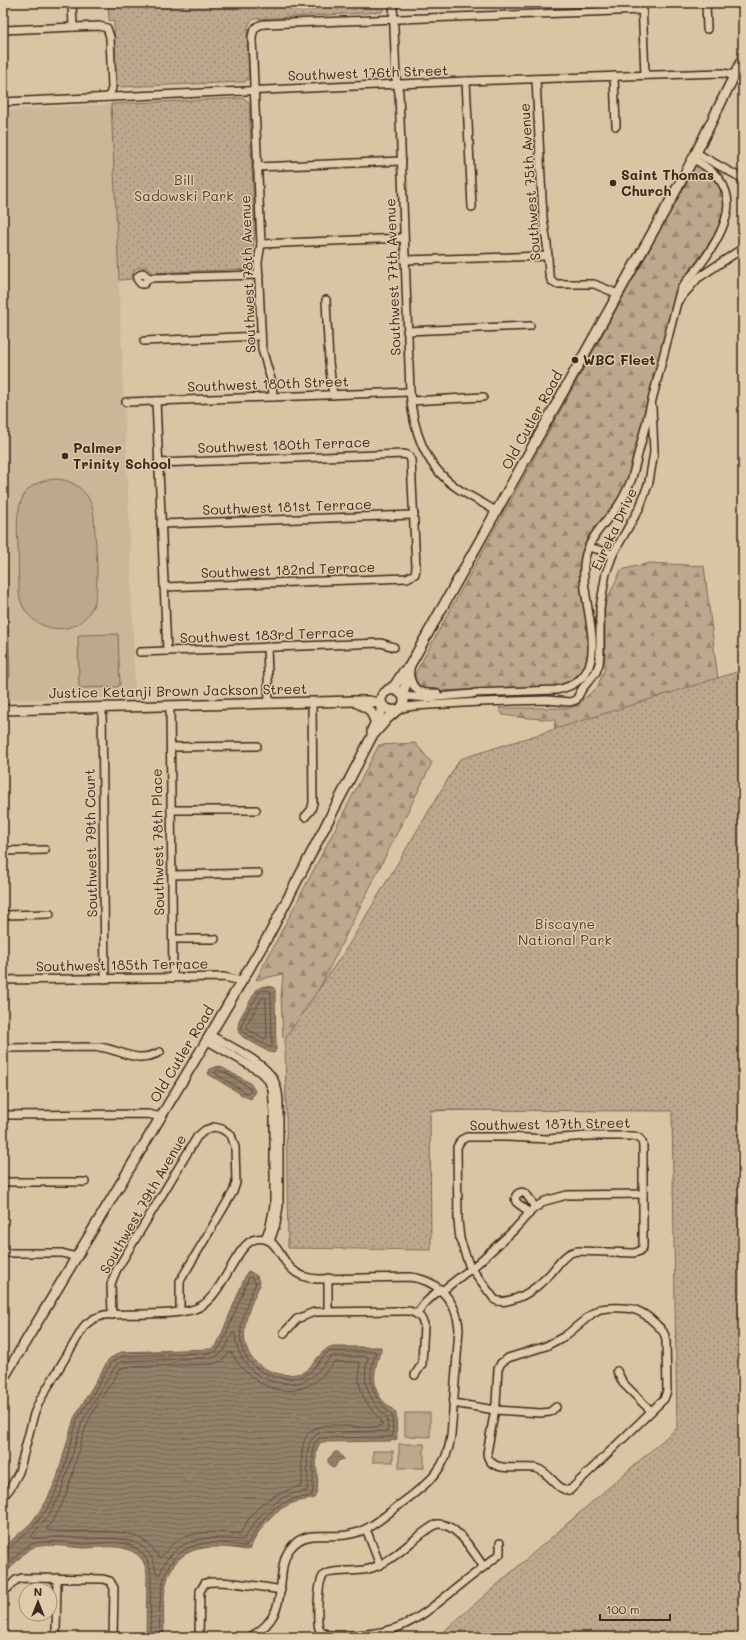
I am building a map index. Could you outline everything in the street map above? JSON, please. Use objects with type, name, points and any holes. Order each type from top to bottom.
[{"type":"main road","name":"Old Cutler Road","points":[[404,696],[409,670],[694,157],[743,58]]},
{"type":"main road","name":"Old Cutler Road","points":[[387,691],[396,683],[404,671],[409,670]]},
{"type":"main road","points":[[395,690],[404,696],[404,702],[399,709],[389,710],[382,704],[382,696],[387,691],[395,690]]},
{"type":"main road","name":"Justice Ketanji Brown Jackson Street","points":[[354,701],[387,691]]},
{"type":"main road","name":"Justice Ketanji Brown Jackson Street","points":[[3,710],[354,701],[369,701],[382,704]]},
{"type":"main road","points":[[354,701],[358,705],[364,705],[370,709],[376,723]]},
{"type":"main road","name":"Old Cutler Road","points":[[372,736],[372,730],[381,712],[382,704]]},
{"type":"main road","name":"Old Cutler Road","points":[[3,1379],[241,981],[288,898],[372,736],[377,732],[387,718],[399,709]]},
{"type":"street","points":[[72,3],[73,27]]},
{"type":"street","name":"Southwest 77th Avenue","points":[[393,3],[402,161],[403,238],[412,416],[424,453],[435,469],[457,488],[497,512]]},
{"type":"street","points":[[706,3],[707,29]]},
{"type":"street","points":[[394,18],[642,6],[645,75]]},
{"type":"street","name":"Southwest 78th Avenue","points":[[273,397],[272,383],[262,354],[261,336],[258,262],[261,244],[252,38],[254,29],[258,25],[264,24],[394,18]]},
{"type":"street","points":[[3,30],[99,26],[108,28],[110,37],[112,88],[109,97]]},
{"type":"street","name":"Southwest 176th Street","points":[[3,102],[397,84],[645,75],[722,73],[735,75]]},
{"type":"street","points":[[614,76],[616,126]]},
{"type":"street","name":"Southwest 75th Avenue","points":[[536,79],[543,218],[549,274],[553,282],[559,284],[594,284],[618,294]]},
{"type":"street","points":[[466,82],[472,207]]},
{"type":"street","points":[[694,157],[700,155],[743,178]]},
{"type":"street","name":"Eureka Drive","points":[[591,664],[593,647],[584,575],[585,557],[597,531],[618,506],[632,478],[681,287],[718,240],[725,226],[728,215],[730,202],[725,184],[717,173],[694,157]]},
{"type":"street","points":[[257,168],[402,161]]},
{"type":"street","points":[[717,173],[721,166]]},
{"type":"street","points":[[725,184],[732,172]]},
{"type":"street","points":[[261,244],[403,238]]},
{"type":"street","name":"Eureka Drive","points":[[678,301],[698,278],[743,248]]},
{"type":"street","points":[[404,260],[548,256]]},
{"type":"street","points":[[692,273],[698,278]]},
{"type":"street","points":[[149,278],[259,275]]},
{"type":"street","points":[[326,300],[328,362],[333,395]]},
{"type":"street","points":[[407,331],[530,326]]},
{"type":"street","points":[[144,341],[261,336]]},
{"type":"street","name":"Southwest 180th Street","points":[[126,402],[410,392]]},
{"type":"street","points":[[411,401],[483,397]]},
{"type":"street","points":[[156,401],[167,651]]},
{"type":"street","name":"Eureka Drive","points":[[399,709],[414,706],[541,700],[570,702],[576,700],[598,666],[600,653],[600,604],[604,579],[613,554],[636,515],[647,489],[653,463],[652,403]]},
{"type":"street","points":[[645,430],[653,431]]},
{"type":"street","name":"Southwest 180th Terrace","points":[[158,463],[401,454],[410,456],[414,515]]},
{"type":"street","name":"Southwest 181st Terrace","points":[[161,524],[414,515]]},
{"type":"street","name":"Southwest 182nd Terrace","points":[[164,587],[404,579],[413,576],[416,568],[414,515]]},
{"type":"street","points":[[589,547],[613,554]]},
{"type":"street","points":[[587,604],[600,604]]},
{"type":"street","points":[[590,624],[599,624]]},
{"type":"street","name":"Southwest 183rd Terrace","points":[[140,652],[380,644],[394,647]]},
{"type":"street","points":[[267,647],[269,703]]},
{"type":"street","points":[[409,670],[414,688],[423,693],[475,693],[550,690],[573,685],[584,675],[591,664],[598,666]]},
{"type":"street","points":[[573,685],[580,692]]},
{"type":"street","points":[[404,696],[426,698],[475,693]]},
{"type":"street","points":[[305,817],[311,810],[313,803],[312,702]]},
{"type":"street","name":"Southwest 78th Place","points":[[170,706],[173,978]]},
{"type":"street","name":"Southwest 79th Court","points":[[102,708],[105,979]]},
{"type":"street","points":[[171,747],[257,746]]},
{"type":"street","points":[[171,810],[256,810]]},
{"type":"street","points":[[3,851],[45,850]]},
{"type":"street","points":[[172,875],[258,874]]},
{"type":"street","points":[[3,915],[50,914]]},
{"type":"street","points":[[172,939],[215,939]]},
{"type":"street","name":"Southwest 185th Terrace","points":[[3,980],[224,977],[241,981]]},
{"type":"street","points":[[208,1037],[264,1068],[272,1076],[274,1088],[279,1096],[276,1124],[279,1206],[276,1224],[268,1240]]},
{"type":"street","points":[[3,1048],[98,1047],[144,1058],[151,1057],[160,1052]]},
{"type":"street","points":[[3,1115],[148,1114],[161,1117]]},
{"type":"street","name":"Southwest 79th Avenue","points":[[112,1315],[111,1284],[114,1275],[201,1132],[209,1128],[220,1128],[228,1133],[234,1141],[236,1181],[234,1189],[180,1281],[180,1312]]},
{"type":"street","name":"Southwest 187th Street","points":[[471,1268],[462,1248],[459,1228],[457,1148],[461,1140],[465,1138],[548,1139],[593,1136],[634,1136],[640,1138],[643,1145],[643,1194]]},
{"type":"street","points":[[3,1182],[85,1182]]},
{"type":"street","points":[[528,1214],[524,1208],[516,1202],[518,1194],[526,1194],[535,1208]]},
{"type":"street","points":[[417,1314],[424,1304],[471,1268],[514,1230],[528,1214],[549,1200],[565,1195],[643,1194],[644,1244],[642,1248],[634,1253],[572,1252],[565,1256],[549,1275],[529,1292],[516,1298],[500,1302],[493,1299],[471,1268]]},
{"type":"street","points":[[3,1497],[19,1472],[35,1411],[84,1327],[97,1317],[180,1312],[195,1309],[208,1302],[217,1291],[245,1245],[253,1240],[268,1240],[277,1248],[286,1263],[297,1273],[310,1278],[409,1277],[423,1280],[441,1290],[453,1305],[458,1322],[459,1339],[449,1446],[439,1471],[420,1490],[366,1529],[341,1536],[310,1536],[299,1541],[287,1553],[278,1607],[272,1619],[262,1630],[250,1637]]},
{"type":"street","points":[[3,1253],[62,1253],[76,1257]]},
{"type":"street","points":[[328,1278],[328,1311]]},
{"type":"street","points":[[606,1308],[632,1308],[641,1312],[650,1318],[665,1335],[666,1394],[663,1400],[651,1412],[575,1487],[569,1490],[562,1489],[550,1476],[540,1470],[498,1466],[490,1462],[488,1457],[487,1452],[495,1410],[499,1365],[505,1359],[537,1350],[558,1340],[591,1315],[606,1308]]},
{"type":"street","points":[[284,1333],[292,1323],[303,1316],[314,1312],[406,1311],[417,1314],[424,1324],[424,1335],[422,1364],[415,1375]]},
{"type":"street","points":[[617,1371],[623,1383],[651,1412]]},
{"type":"street","points":[[453,1403],[495,1410],[546,1413],[556,1407]]},
{"type":"street","points":[[484,1567],[465,1540],[452,1528],[444,1524],[435,1525],[396,1556],[380,1564],[362,1570],[329,1572],[324,1574],[320,1585],[319,1629],[323,1633],[331,1635],[384,1632],[398,1627],[422,1615],[484,1567],[500,1554],[500,1543]]},
{"type":"street","points":[[366,1529],[380,1564]]},
{"type":"street","points":[[56,1637],[57,1578]]},
{"type":"street","points":[[3,1593],[20,1579],[57,1578],[105,1580],[112,1584],[114,1588],[113,1637]]},
{"type":"street","points":[[200,1637],[200,1591],[203,1584],[216,1582],[281,1590]]},
{"type":"shaded area","name":"Palmer Trinity School","points":[[111,104],[130,537],[135,696],[3,700],[3,110]]},
{"type":"green space","points":[[108,3],[385,3],[385,7],[382,12],[254,19],[250,22],[247,30],[249,78],[245,82],[119,87],[116,84],[114,21],[109,20]]},
{"type":"green space","name":"Bill Sadowski Park","points":[[244,98],[249,102],[255,234],[250,268],[152,273],[146,267],[140,267],[134,270],[132,279],[119,280],[111,104]]},
{"type":"green space","points":[[696,165],[713,174],[727,198],[724,219],[719,231],[676,291],[630,472],[622,494],[590,535],[580,562],[592,647],[586,668],[577,679],[568,684],[550,687],[435,691],[420,686],[416,680],[416,672]]},
{"type":"green space","points":[[56,479],[71,482],[82,490],[91,502],[94,517],[96,550],[97,588],[93,606],[85,618],[75,625],[63,628],[52,628],[40,624],[30,617],[23,606],[19,593],[17,523],[21,502],[25,493],[32,486],[43,481]]},
{"type":"green space","points":[[3,541],[5,543],[10,676],[7,680],[3,680]]},
{"type":"green space","points":[[649,563],[704,566],[719,688],[640,1106],[429,1111],[551,778],[555,720],[503,715],[499,708],[572,708],[597,688],[605,668],[605,604],[621,570]]},
{"type":"green space","points":[[118,634],[120,685],[117,687],[81,688],[79,686],[78,637],[80,635]]},
{"type":"green space","name":"Biscayne National Park","points":[[743,670],[743,1637],[437,1637],[677,1428],[672,1111],[430,1110],[431,1250],[288,1248],[285,1039],[348,946],[460,759]]},
{"type":"green space","points":[[415,743],[432,763],[305,1017],[283,1038],[281,996],[283,974],[256,980],[379,745]]},
{"type":"green space","points":[[405,1413],[430,1413],[430,1437],[405,1436]]},
{"type":"green space","points":[[399,1444],[424,1444],[424,1468],[399,1468]]},
{"type":"green space","points":[[373,1451],[393,1451],[393,1462],[373,1462]]},
{"type":"water","points":[[264,986],[273,987],[275,990],[276,1050],[274,1053],[269,1052],[243,1037],[239,1033],[238,1029],[239,1020],[257,989]]},
{"type":"water","points":[[219,1066],[250,1083],[255,1091],[251,1099],[208,1074],[210,1069]]},
{"type":"water","points":[[249,1271],[257,1276],[260,1285],[250,1307],[244,1331],[245,1343],[249,1353],[256,1363],[276,1373],[301,1373],[313,1364],[322,1352],[330,1347],[381,1347],[375,1370],[375,1384],[384,1402],[396,1413],[397,1439],[391,1441],[321,1442],[316,1454],[318,1485],[314,1498],[298,1501],[280,1509],[262,1527],[250,1549],[208,1547],[197,1549],[186,1554],[178,1561],[171,1571],[166,1584],[164,1604],[164,1637],[146,1637],[147,1573],[145,1565],[141,1559],[136,1554],[124,1548],[83,1548],[52,1545],[34,1547],[22,1556],[3,1576],[3,1548],[31,1523],[46,1502],[57,1478],[74,1418],[109,1359],[121,1352],[211,1349],[216,1346],[247,1272]]},
{"type":"water","points":[[335,1452],[338,1452],[344,1459],[338,1461],[333,1468],[328,1462],[328,1459]]},
{"type":"place","name":"Saint Thomas Church","points":[[613,183]]},
{"type":"place","name":"WBC Fleet","points":[[575,360]]},
{"type":"place","name":"Palmer Trinity School","points":[[65,456]]}]
